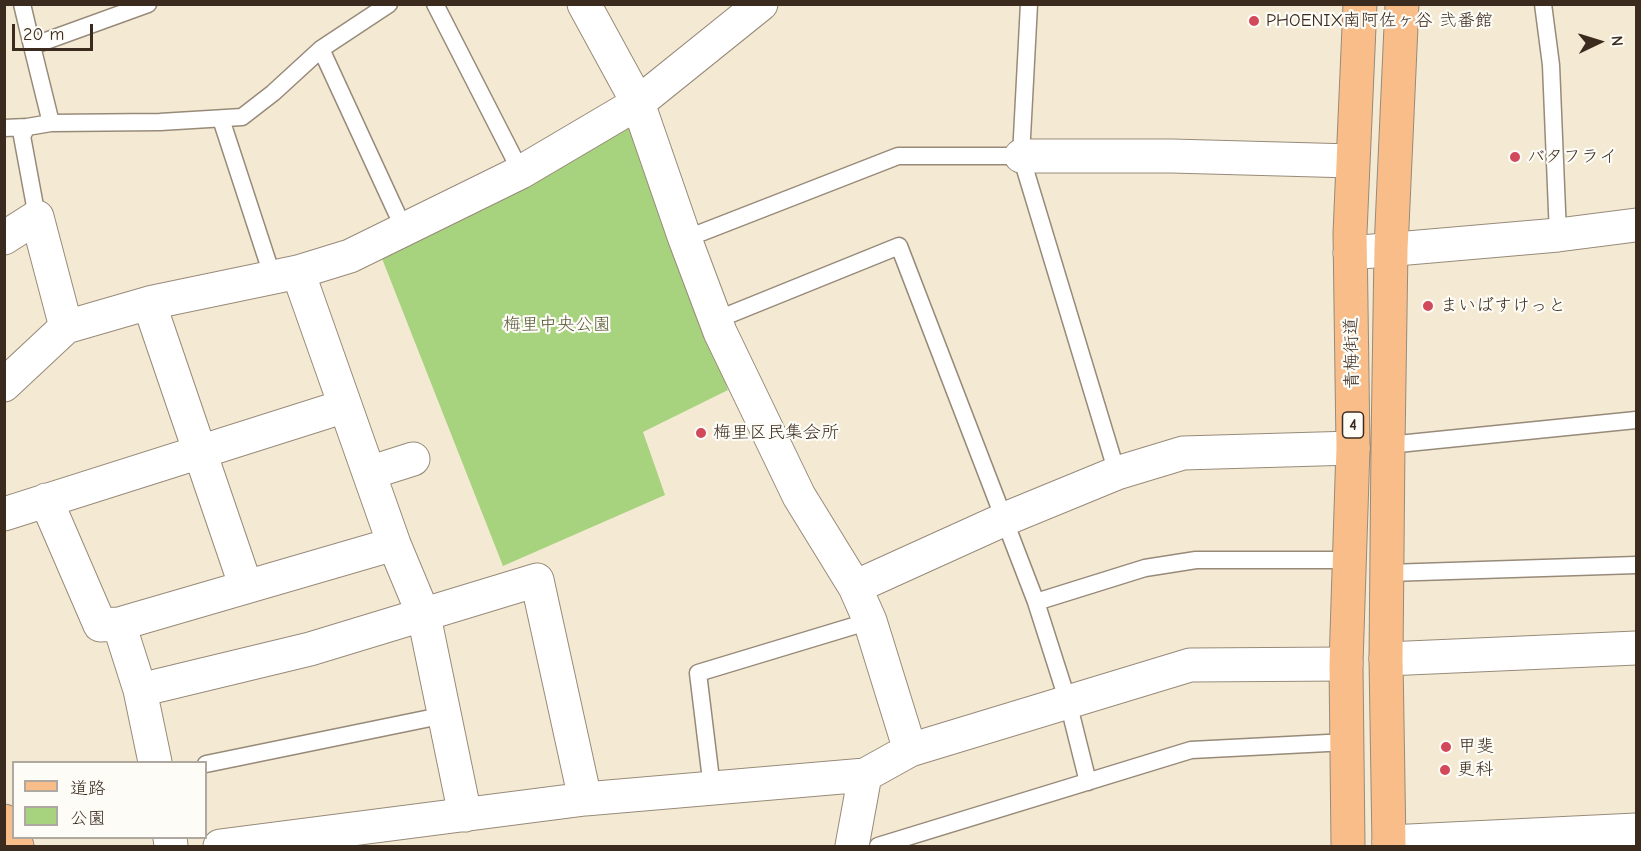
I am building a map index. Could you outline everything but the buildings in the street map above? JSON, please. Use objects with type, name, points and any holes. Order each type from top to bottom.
[{"type":"main road","name":"青梅街道","points":[[1348,846],[1346,664],[1353,448],[1350,252],[1360,4]]},
{"type":"main road","name":"青梅街道","points":[[1389,844],[1386,659],[1391,249],[1402,4]]},
{"type":"main road","points":[[4,821],[12,838]]},
{"type":"street","points":[[584,4],[638,103],[685,240],[716,320],[799,496],[855,588],[870,621],[910,750]]},
{"type":"street","points":[[4,385],[66,327],[149,303],[285,275],[350,255],[521,172],[638,103],[761,4]]},
{"type":"street","points":[[1021,156],[1172,156],[1352,161]]},
{"type":"street","points":[[4,237],[37,217],[66,327]]},
{"type":"street","points":[[1350,252],[1558,235],[1636,225]]},
{"type":"street","points":[[285,275],[345,406],[394,543],[424,616],[465,815]]},
{"type":"street","points":[[149,303],[246,587]]},
{"type":"street","points":[[4,514],[345,406]]},
{"type":"street","points":[[855,588],[1005,519],[1117,473],[1183,453],[1353,448]]},
{"type":"street","points":[[369,474],[412,459]]},
{"type":"street","points":[[46,501],[100,626],[118,624],[394,543]]},
{"type":"street","points":[[140,690],[310,649],[537,580],[585,799]]},
{"type":"street","points":[[118,624],[140,690],[155,761]]},
{"type":"street","points":[[1386,659],[1636,648]]},
{"type":"street","points":[[220,846],[328,840],[465,815],[585,799],[865,775],[910,750],[1190,665],[1346,664]]},
{"type":"street","points":[[852,846],[865,775]]},
{"type":"street","points":[[1389,844],[1522,841],[1636,830]]},
{"type":"lane","points":[[22,4],[51,123]]},
{"type":"lane","points":[[32,46],[148,4]]},
{"type":"lane","points":[[4,128],[51,123],[242,117],[321,49],[389,4]]},
{"type":"lane","points":[[435,4],[521,172]]},
{"type":"lane","points":[[1029,4],[1021,156],[1117,473]]},
{"type":"lane","points":[[1543,4],[1551,65],[1558,235]]},
{"type":"lane","points":[[321,49],[404,229]]},
{"type":"lane","points":[[221,119],[285,275]]},
{"type":"lane","points":[[27,126],[22,136],[37,217]]},
{"type":"lane","points":[[685,240],[898,156],[1021,156]]},
{"type":"lane","points":[[716,320],[899,246],[1036,602],[1068,702],[1088,782]]},
{"type":"lane","points":[[1388,445],[1636,420]]},
{"type":"lane","points":[[1036,602],[1145,568],[1196,560],[1349,560]]},
{"type":"lane","points":[[1388,573],[1636,565]]},
{"type":"lane","points":[[712,788],[698,674],[870,621]]},
{"type":"lane","points":[[207,764],[446,715]]},
{"type":"lane","points":[[878,846],[1191,750],[1347,742]]},
{"type":"green space","name":"梅里中央公園","points":[[624,123],[637,131],[728,390],[643,432],[665,495],[503,566],[381,256]]},
{"type":"place","name":"PHOENIX南阿佐ヶ谷 弐番館","points":[[1254,21]]},
{"type":"place","name":"バタフライ","points":[[1515,157]]},
{"type":"place","name":"まいばすけっと","points":[[1428,306]]},
{"type":"place","name":"梅里区民集会所","points":[[701,433]]},
{"type":"place","name":"甲斐","points":[[1446,747]]},
{"type":"place","name":"更科","points":[[1445,770]]}]
